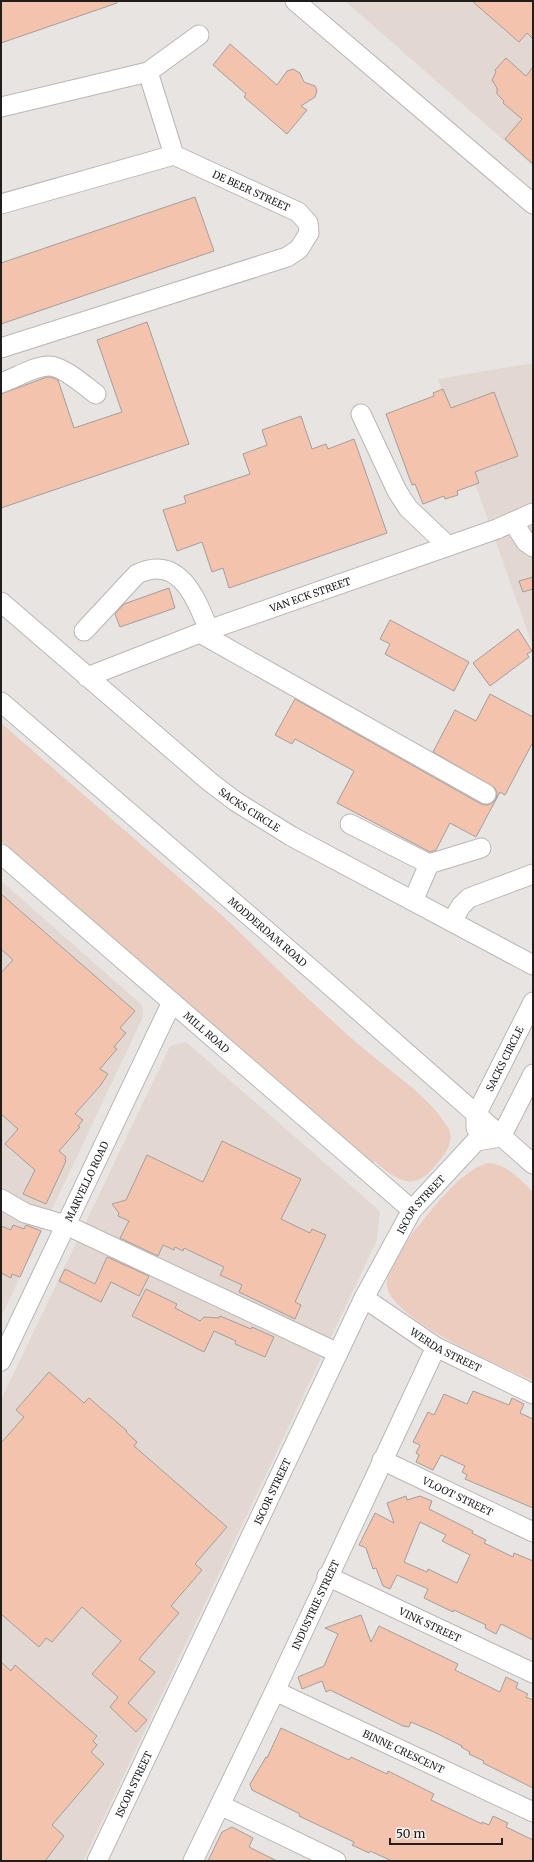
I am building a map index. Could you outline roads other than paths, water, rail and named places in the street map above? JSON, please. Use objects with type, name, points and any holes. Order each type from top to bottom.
[{"type":"street","points":[[295,1],[533,204]]},
{"type":"street","points":[[1,107],[148,72],[199,35]]},
{"type":"street","points":[[1,204],[174,155],[148,72]]},
{"type":"street","name":"DE BEER STREET","points":[[1,348],[287,257],[299,249],[309,233],[308,223],[298,212],[174,155]]},
{"type":"street","points":[[1,383],[38,369],[53,366],[69,374],[96,394]]},
{"type":"street","points":[[361,414],[397,491],[408,508],[448,546]]},
{"type":"street","name":"VAN ECK STREET","points":[[87,676],[204,632],[448,546],[533,513]]},
{"type":"street","points":[[513,522],[526,542],[533,547]]},
{"type":"street","points":[[84,631],[137,574],[149,569],[161,568],[174,574],[189,587],[204,632],[486,794]]},
{"type":"street","name":"SACKS CIRCLE","points":[[1,602],[210,782],[235,801],[291,836],[533,965]]},
{"type":"street","name":"MODDERDAM ROAD","points":[[1,702],[318,975],[533,1164]]},
{"type":"street","points":[[350,824],[430,864],[481,848]]},
{"type":"street","name":"MILL ROAD","points":[[1,854],[412,1210]]},
{"type":"street","points":[[413,901],[430,864]]},
{"type":"street","points":[[452,921],[460,906],[469,898],[533,874]]},
{"type":"street","name":"MARVELLO ROAD","points":[[1,1361],[172,1002]]},
{"type":"street","name":"SACKS CIRCLE","points":[[476,1115],[533,1002]]},
{"type":"street","points":[[476,1115],[476,1141],[501,1137],[533,1074]]},
{"type":"street","name":"ISCOR STREET","points":[[97,1861],[364,1298],[412,1210],[476,1141]]},
{"type":"street","points":[[1,1199],[25,1213],[66,1225],[338,1353]]},
{"type":"street","name":"WERDA STREET","points":[[364,1298],[436,1347],[533,1394]]},
{"type":"street","name":"INDUSTRIE STREET","points":[[193,1861],[275,1691],[436,1347]]},
{"type":"street","name":"VLOOT STREET","points":[[382,1460],[533,1532]]},
{"type":"street","name":"VINK STREET","points":[[328,1576],[533,1673]]},
{"type":"street","name":"BINNE CRESCENT","points":[[275,1691],[533,1812]]},
{"type":"street","points":[[220,1805],[336,1861]]}]
